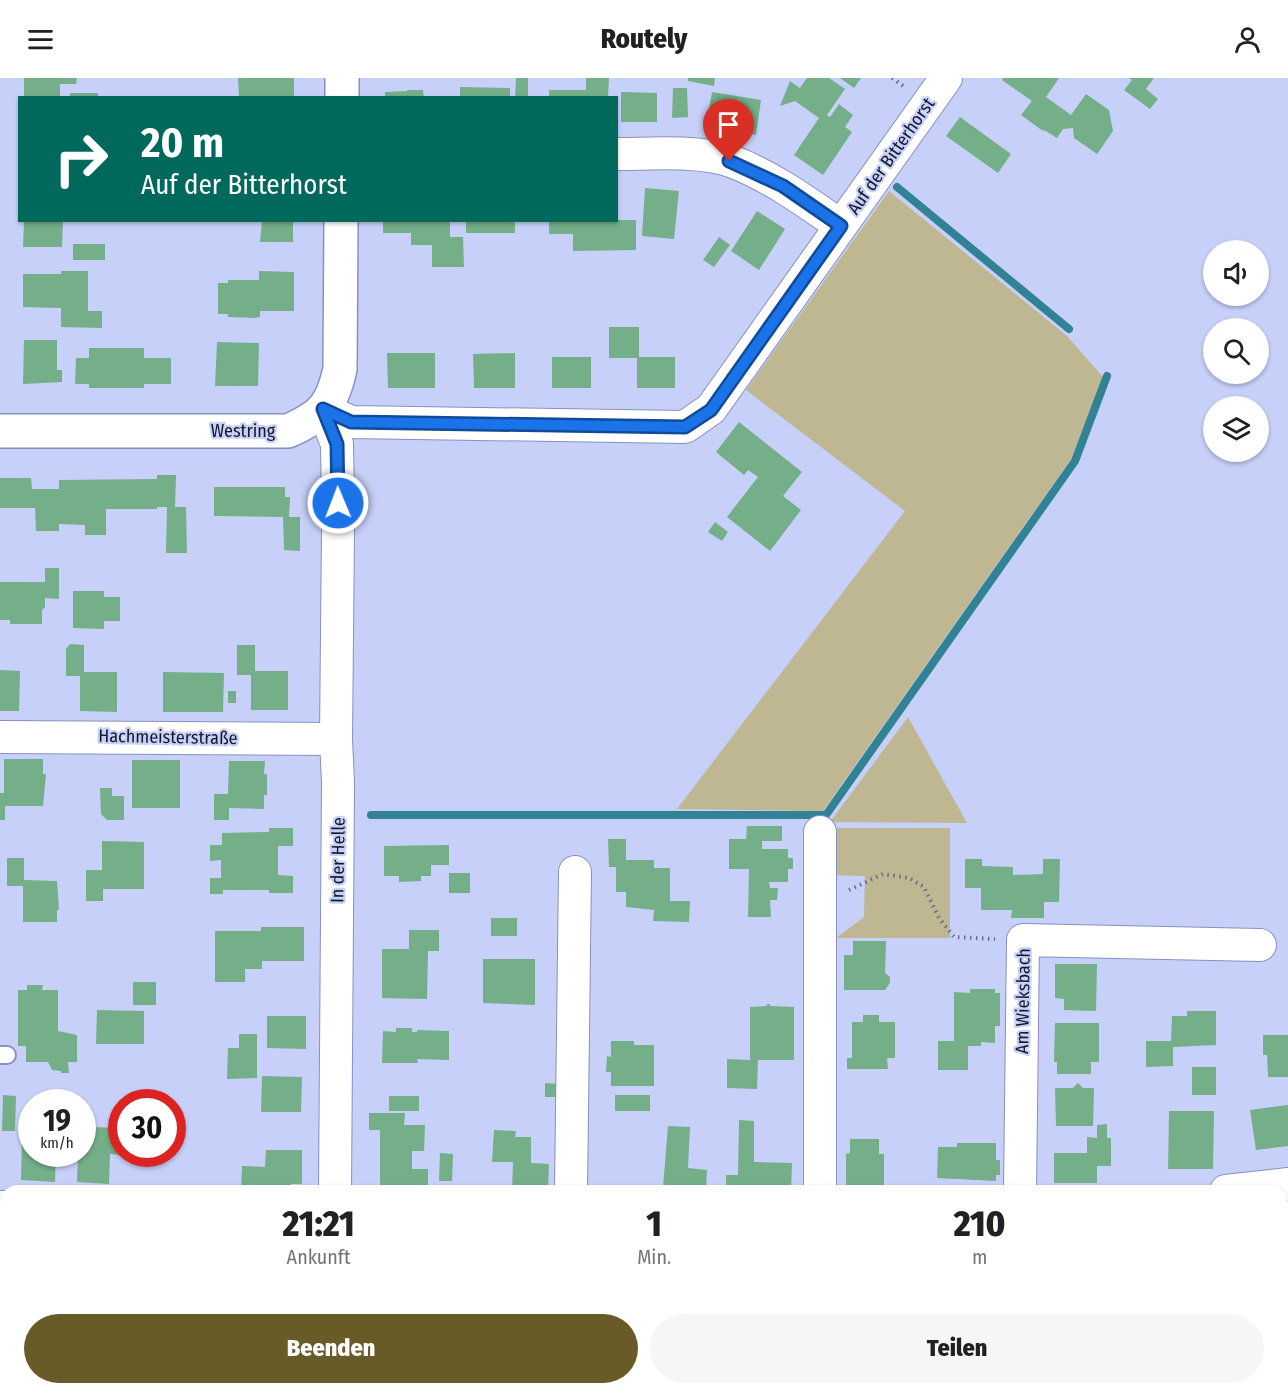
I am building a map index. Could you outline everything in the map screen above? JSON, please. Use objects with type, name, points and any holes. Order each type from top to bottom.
[{"type":"main road","points":[[342,78],[342,96]]},
{"type":"main road","name":"Westring","points":[[0,431],[288,431],[310,421],[323,409],[335,392],[340,369],[341,222]]},
{"type":"street","name":"Auf der Bitterhorst","points":[[323,409],[351,422],[685,427],[711,410],[945,78]]},
{"type":"street","points":[[618,154],[686,154],[729,161],[783,186],[841,226]]},
{"type":"street","name":"In der Helle","points":[[323,409],[337,444],[336,739],[338,783],[335,1185]]},
{"type":"street","name":"Hachmeisterstraße","points":[[0,737],[336,739]]},
{"type":"street","points":[[820,832],[820,1185]]},
{"type":"street","points":[[571,1185],[575,872]]},
{"type":"street","name":"Am Wieksbach","points":[[1020,1185],[1023,940],[1260,945]]},
{"type":"path","points":[[819,904],[883,874],[909,878],[924,886],[939,918],[954,937],[1023,940]]},
{"type":"shaded area","points":[[889,191],[1067,336],[1103,377],[1071,459],[823,811],[677,809],[905,511],[746,390]]},
{"type":"shaded area","points":[[908,717],[967,823],[830,822]]},
{"type":"shaded area","points":[[828,828],[950,828],[950,938],[836,938],[864,917],[865,876],[827,875]]},
{"type":"building","points":[[24,78],[77,78],[76,84],[60,84],[60,96],[24,96]]},
{"type":"building","points":[[238,78],[294,78],[294,96],[239,96]]},
{"type":"building","points":[[516,78],[528,78],[528,96],[515,96]]},
{"type":"building","points":[[586,78],[609,78],[608,96],[549,96],[549,90],[586,90]]},
{"type":"building","points":[[688,78],[715,78],[714,86],[688,81]]},
{"type":"building","points":[[807,78],[829,78],[845,89],[827,115],[830,117],[839,104],[853,115],[845,127],[852,132],[823,175],[794,155],[819,118],[795,101],[780,106],[790,81],[800,88]]},
{"type":"building","points":[[840,78],[861,78],[854,88]]},
{"type":"building","points":[[1003,78],[1059,78],[1046,97],[1071,115],[1086,94],[1109,110],[1113,131],[1097,154],[1074,138],[1073,128],[1063,129],[1057,138],[1021,115],[1032,101],[1002,80]]},
{"type":"building","points":[[1129,78],[1154,78],[1146,89],[1158,99],[1150,109],[1124,90],[1132,80]]},
{"type":"building","points":[[460,87],[510,88],[510,96],[460,96]]},
{"type":"building","points":[[673,88],[687,88],[688,117],[672,118]]},
{"type":"building","points":[[423,90],[424,96],[385,96],[385,92]]},
{"type":"building","points":[[621,92],[657,93],[657,122],[621,122]]},
{"type":"building","points":[[712,92],[761,100],[756,135],[706,126]]},
{"type":"building","points":[[70,93],[98,93],[98,96],[70,96]]},
{"type":"building","points":[[960,117],[1011,154],[998,173],[946,136]]},
{"type":"building","points":[[645,188],[679,191],[674,239],[642,236]]},
{"type":"building","points":[[757,211],[785,229],[759,270],[731,251]]},
{"type":"building","points":[[636,220],[636,250],[573,251],[573,234],[549,234],[549,222]]},
{"type":"building","points":[[24,222],[63,222],[62,247],[23,247]]},
{"type":"building","points":[[262,222],[293,222],[293,242],[260,242]]},
{"type":"building","points":[[383,222],[450,222],[450,237],[463,237],[464,267],[432,267],[432,245],[411,245],[411,233],[383,233]]},
{"type":"building","points":[[466,222],[515,222],[515,233],[466,233]]},
{"type":"building","points":[[719,237],[730,245],[714,267],[703,260]]},
{"type":"building","points":[[73,244],[105,244],[105,260],[73,260]]},
{"type":"building","points":[[61,271],[88,271],[88,311],[102,311],[102,328],[61,327],[61,308],[23,307],[23,274],[61,274]]},
{"type":"building","points":[[259,271],[294,272],[294,311],[260,311],[260,317],[255,318],[228,317],[228,314],[218,314],[218,283],[228,283],[228,280],[259,280]]},
{"type":"building","points":[[609,327],[639,327],[639,357],[675,357],[675,388],[637,388],[637,358],[609,358]]},
{"type":"building","points":[[24,340],[57,340],[57,370],[62,370],[62,382],[23,384]]},
{"type":"building","points":[[217,342],[259,343],[258,386],[215,386]]},
{"type":"building","points":[[89,348],[144,348],[144,358],[171,358],[171,384],[144,384],[144,388],[89,388],[89,384],[75,384],[76,358],[89,358]]},
{"type":"building","points":[[387,353],[435,353],[435,388],[388,388]]},
{"type":"building","points":[[515,353],[515,388],[474,388],[473,354]]},
{"type":"building","points":[[552,357],[591,357],[591,388],[552,388]]},
{"type":"building","points":[[739,422],[802,472],[783,496],[801,510],[770,551],[727,517],[758,477],[748,470],[744,475],[716,452]]},
{"type":"building","points":[[157,475],[176,475],[175,507],[186,507],[187,553],[166,553],[167,507],[106,509],[106,535],[85,535],[85,525],[59,524],[59,531],[36,531],[35,508],[0,508],[0,478],[31,478],[32,489],[59,489],[59,480],[157,479]]},
{"type":"building","points":[[214,487],[285,487],[285,497],[290,497],[289,517],[300,517],[300,551],[284,550],[283,517],[214,516]]},
{"type":"building","points":[[715,522],[728,532],[722,541],[708,532]]},
{"type":"building","points":[[45,568],[59,568],[59,599],[45,598],[42,624],[10,624],[10,620],[0,620],[0,582],[45,582]]},
{"type":"building","points":[[73,591],[104,591],[104,597],[120,597],[120,621],[104,621],[104,629],[73,628]]},
{"type":"building","points":[[70,644],[84,645],[84,672],[117,672],[117,712],[80,711],[80,676],[66,676],[66,649]]},
{"type":"building","points":[[237,645],[255,645],[255,671],[288,671],[288,710],[251,710],[251,675],[237,675]]},
{"type":"building","points":[[0,670],[20,671],[19,711],[0,711]]},
{"type":"building","points":[[163,672],[224,673],[223,712],[163,712]]},
{"type":"building","points":[[228,691],[236,691],[236,703],[228,703]]},
{"type":"building","points":[[4,759],[43,759],[43,774],[46,774],[43,806],[5,806],[5,820],[0,820],[0,793],[4,793]]},
{"type":"building","points":[[132,760],[180,760],[180,808],[132,808]]},
{"type":"building","points":[[229,761],[265,761],[267,795],[264,795],[264,809],[229,808],[229,820],[214,820],[214,794],[228,794]]},
{"type":"building","points":[[100,788],[112,788],[112,796],[124,796],[124,820],[107,820],[101,814]]},
{"type":"building","points":[[747,826],[782,826],[782,841],[762,841],[762,849],[788,849],[788,858],[793,858],[793,869],[788,869],[788,882],[769,882],[770,888],[778,888],[777,900],[770,900],[771,917],[748,917],[749,869],[729,869],[729,839],[746,839]]},
{"type":"building","points":[[269,828],[293,828],[293,846],[278,846],[278,875],[293,876],[293,893],[269,893],[269,890],[223,890],[223,894],[210,894],[210,878],[221,878],[221,860],[210,861],[210,845],[222,845],[222,833],[269,832]]},
{"type":"building","points":[[608,839],[626,839],[626,860],[654,860],[654,868],[670,868],[670,901],[690,901],[689,922],[653,921],[654,910],[626,907],[626,892],[616,892],[616,867],[609,867]]},
{"type":"building","points":[[102,841],[144,842],[144,889],[103,889],[103,901],[86,901],[86,870],[102,870]]},
{"type":"building","points":[[449,845],[449,865],[431,865],[431,876],[421,876],[421,881],[399,882],[399,876],[384,876],[384,846]]},
{"type":"building","points":[[7,858],[24,858],[24,880],[57,881],[59,910],[57,910],[57,922],[23,922],[23,886],[7,886]]},
{"type":"building","points":[[965,859],[982,859],[982,866],[1013,867],[1013,875],[1043,874],[1043,859],[1060,859],[1059,902],[1044,902],[1044,918],[1011,918],[1012,910],[981,910],[981,888],[965,888]]},
{"type":"building","points":[[449,873],[470,873],[470,893],[449,893]]},
{"type":"building","points":[[491,918],[517,918],[517,936],[491,936]]},
{"type":"building","points":[[261,927],[304,927],[304,961],[262,961],[262,969],[245,969],[245,982],[215,982],[215,931],[261,931]]},
{"type":"building","points":[[409,930],[439,930],[439,951],[428,951],[427,999],[382,998],[382,949],[409,949]]},
{"type":"building","points":[[853,941],[886,941],[885,973],[890,977],[890,983],[885,990],[844,990],[844,955],[853,955]]},
{"type":"building","points":[[483,959],[535,959],[535,1005],[483,1003]]},
{"type":"building","points":[[1055,964],[1097,964],[1096,1011],[1064,1010],[1064,999],[1055,998]]},
{"type":"building","points":[[133,982],[156,982],[156,1005],[133,1005]]},
{"type":"building","points":[[27,985],[43,985],[42,990],[58,990],[58,1031],[77,1035],[77,1062],[68,1062],[69,1073],[52,1070],[48,1062],[26,1062],[26,1046],[18,1046],[18,990],[27,990]]},
{"type":"building","points":[[970,989],[995,989],[995,993],[1000,993],[1000,1026],[995,1026],[995,1043],[981,1042],[981,1046],[968,1046],[968,1070],[938,1070],[938,1041],[954,1041],[954,992],[970,993]]},
{"type":"building","points":[[767,1004],[794,1007],[794,1060],[758,1060],[757,1089],[727,1088],[727,1059],[750,1060],[750,1007],[767,1006]]},
{"type":"building","points":[[97,1010],[144,1011],[144,1044],[96,1044]]},
{"type":"building","points":[[1187,1011],[1216,1011],[1216,1045],[1173,1047],[1173,1066],[1146,1067],[1146,1041],[1171,1041],[1172,1016],[1187,1016]]},
{"type":"building","points":[[863,1015],[879,1015],[879,1022],[895,1022],[895,1058],[887,1058],[888,1069],[847,1069],[847,1058],[852,1058],[852,1022],[863,1022]]},
{"type":"building","points":[[267,1016],[306,1016],[306,1049],[267,1048]]},
{"type":"building","points":[[1055,1023],[1099,1023],[1099,1062],[1091,1062],[1091,1074],[1057,1074],[1057,1062],[1054,1062]]},
{"type":"building","points":[[396,1028],[412,1028],[412,1032],[417,1032],[417,1030],[449,1031],[449,1060],[417,1059],[418,1063],[382,1063],[383,1031],[396,1032]]},
{"type":"building","points":[[239,1034],[257,1034],[257,1078],[227,1079],[228,1048],[239,1048]]},
{"type":"building","points":[[1263,1035],[1288,1035],[1288,1077],[1268,1077],[1267,1055],[1263,1055]]},
{"type":"building","points":[[611,1041],[634,1041],[634,1045],[654,1045],[654,1086],[611,1086],[611,1072],[606,1072],[607,1056],[611,1057]]},
{"type":"building","points":[[1192,1067],[1216,1067],[1216,1095],[1192,1095]]},
{"type":"building","points":[[262,1076],[302,1077],[301,1112],[261,1112]]},
{"type":"building","points":[[545,1083],[558,1084],[558,1097],[545,1097]]},
{"type":"building","points":[[1078,1083],[1083,1088],[1094,1088],[1093,1126],[1056,1126],[1055,1088],[1073,1088]]},
{"type":"building","points":[[3,1095],[16,1096],[15,1131],[2,1131]]},
{"type":"building","points":[[615,1095],[650,1095],[650,1111],[615,1111]]},
{"type":"building","points":[[389,1096],[419,1096],[419,1111],[389,1111]]},
{"type":"building","points":[[1288,1105],[1288,1146],[1256,1150],[1250,1110]]},
{"type":"building","points":[[1169,1111],[1214,1111],[1213,1169],[1168,1169]]},
{"type":"building","points":[[369,1113],[405,1113],[404,1125],[425,1125],[424,1151],[412,1151],[412,1169],[428,1169],[428,1185],[380,1185],[380,1130],[369,1130]]},
{"type":"building","points":[[739,1120],[754,1121],[754,1162],[792,1163],[791,1185],[726,1185],[726,1175],[738,1175]]},
{"type":"building","points":[[1107,1124],[1107,1138],[1111,1138],[1111,1166],[1097,1166],[1097,1183],[1054,1183],[1054,1153],[1087,1153],[1087,1137],[1097,1138],[1097,1125]]},
{"type":"building","points":[[668,1126],[690,1127],[688,1168],[707,1170],[706,1185],[663,1185]]},
{"type":"building","points":[[96,1127],[108,1128],[109,1184],[77,1182],[78,1167],[96,1167]]},
{"type":"building","points":[[494,1130],[516,1131],[515,1137],[531,1137],[531,1163],[549,1164],[548,1185],[512,1185],[513,1162],[492,1162]]},
{"type":"building","points":[[850,1139],[879,1139],[879,1154],[884,1154],[884,1185],[846,1185],[846,1154],[850,1153]]},
{"type":"building","points":[[957,1143],[996,1143],[996,1160],[1000,1160],[1000,1175],[996,1175],[996,1181],[937,1178],[938,1147],[957,1147]]},
{"type":"building","points":[[266,1150],[302,1150],[302,1184],[241,1185],[242,1166],[265,1167]]},
{"type":"building","points":[[440,1153],[453,1154],[452,1181],[439,1181]]},
{"type":"building","points":[[21,1167],[56,1167],[55,1182],[21,1180]]},
{"type":"waterway","points":[[897,187],[1069,329]]},
{"type":"waterway","points":[[371,815],[826,815],[1075,461],[1107,376]]},
{"type":"route","points":[[338,503],[337,444],[323,409],[351,422],[685,427],[711,410],[841,226],[783,186],[729,161]]}]
